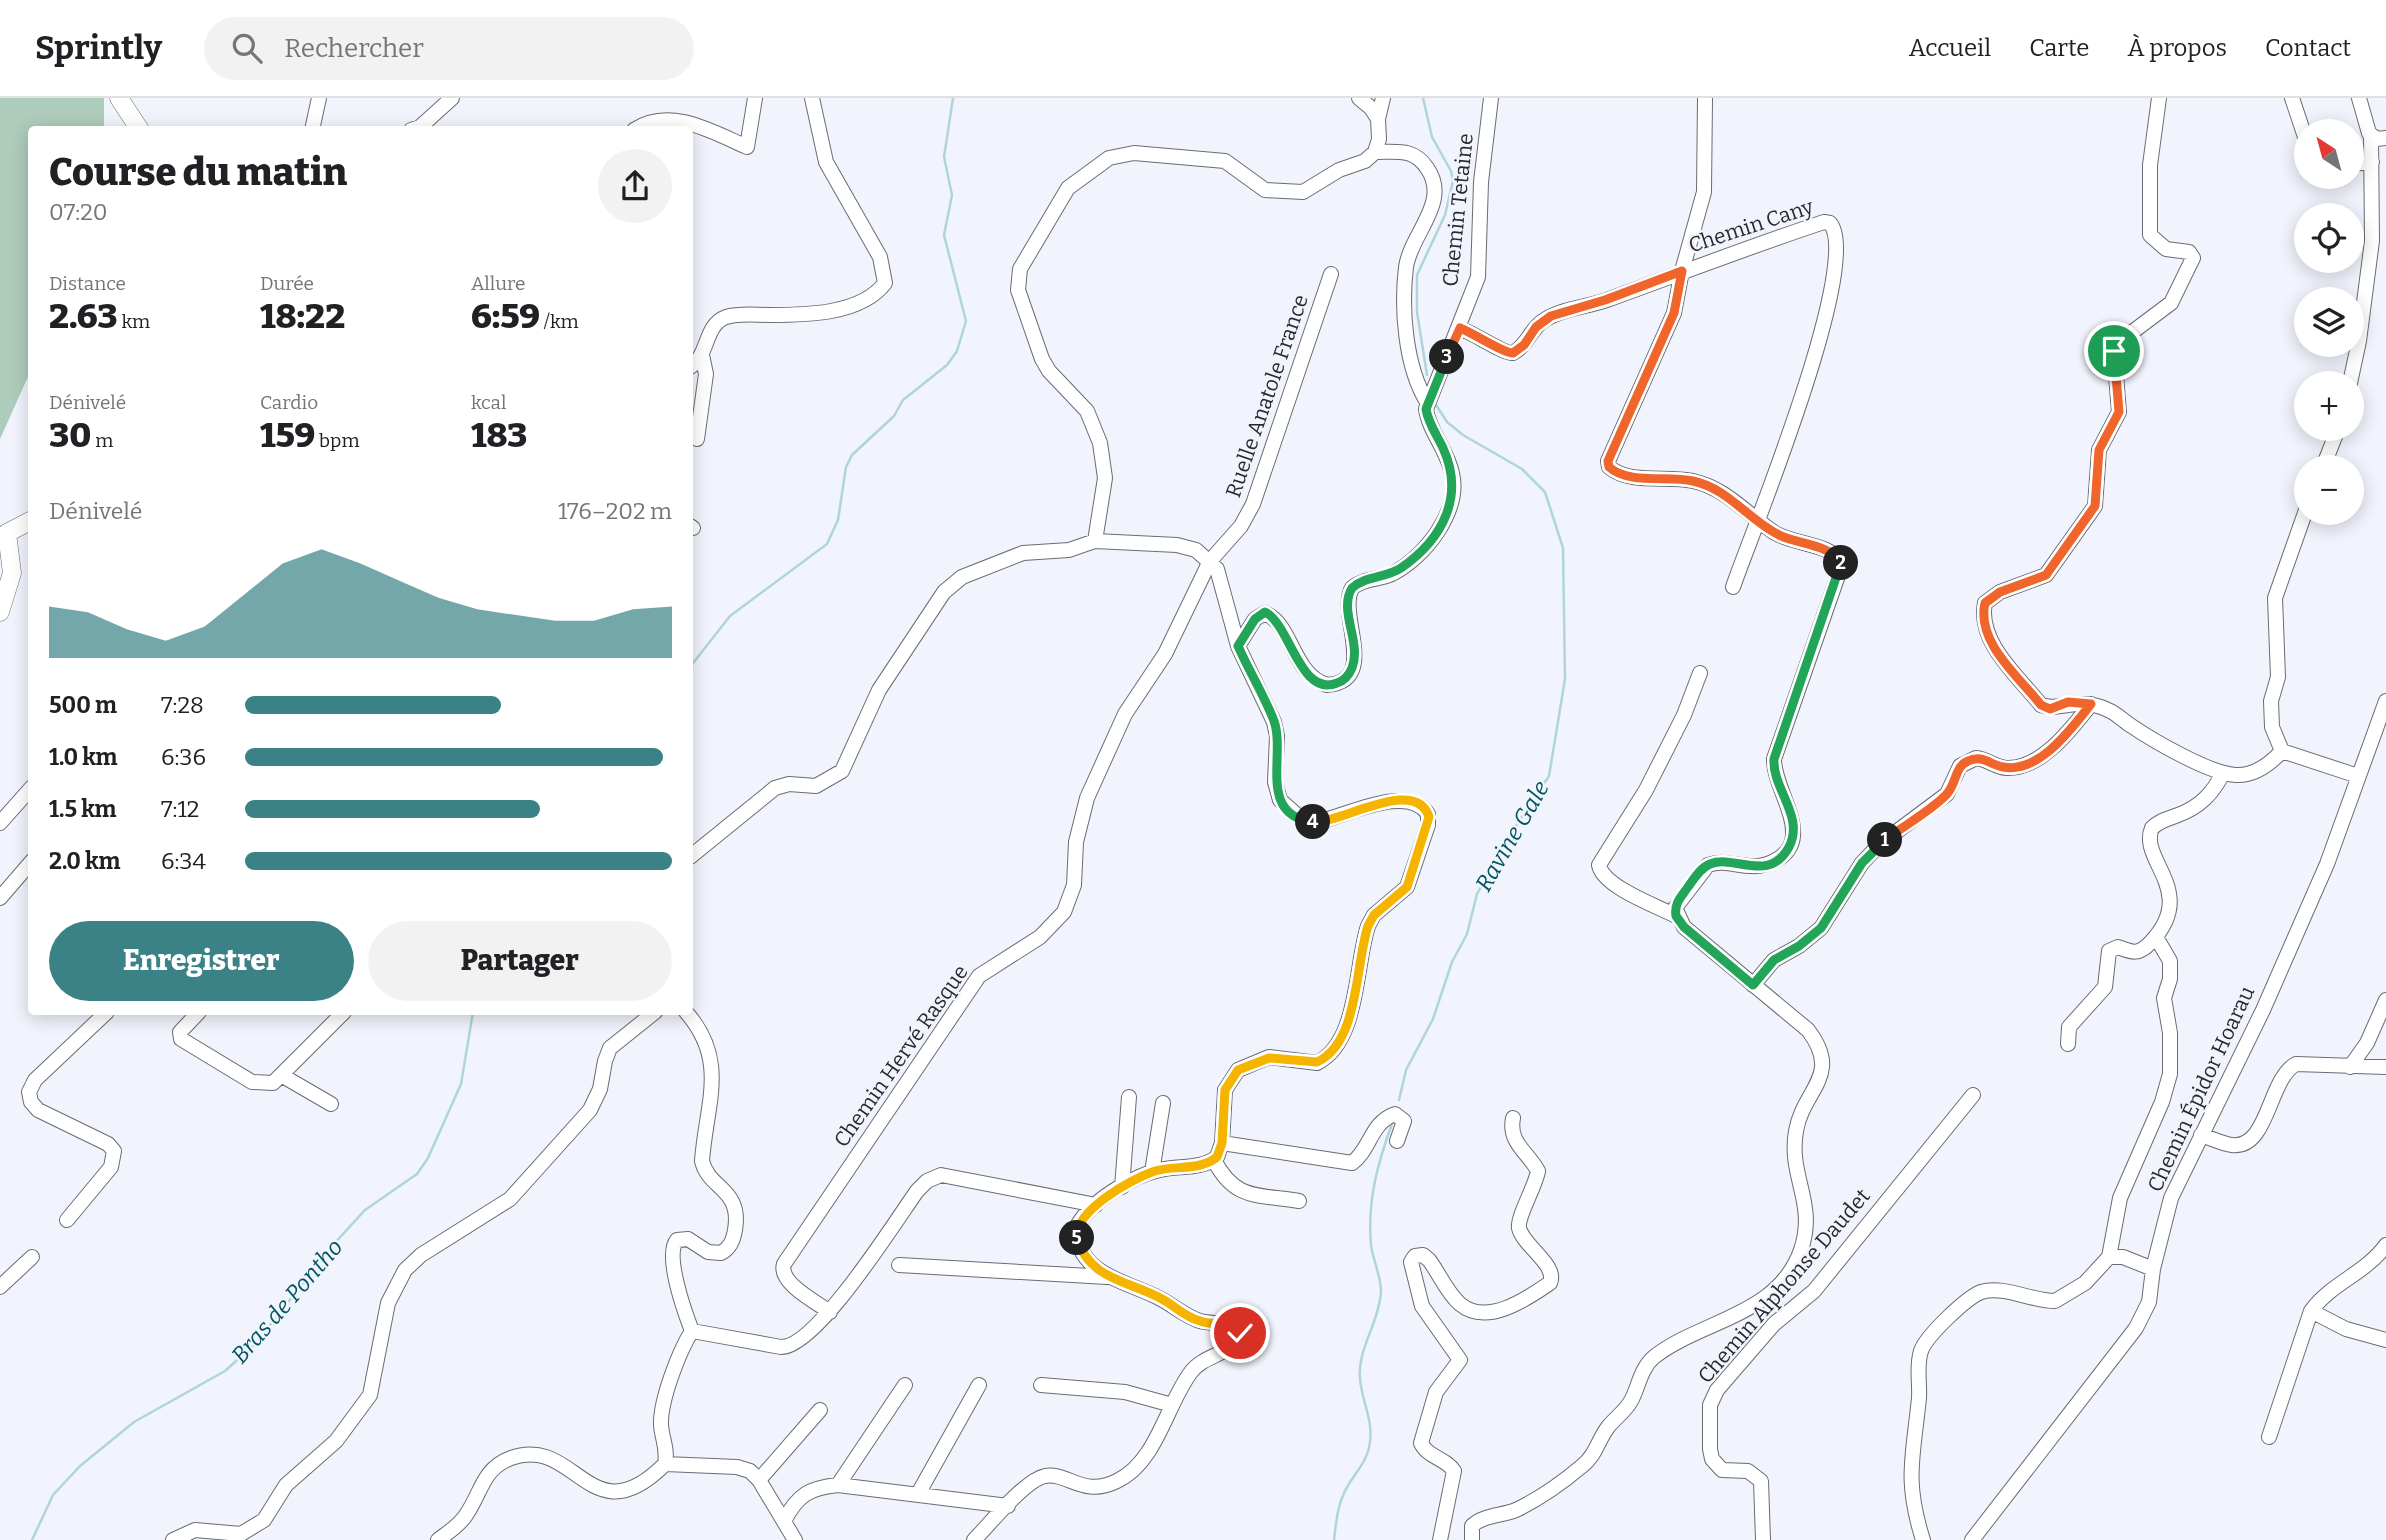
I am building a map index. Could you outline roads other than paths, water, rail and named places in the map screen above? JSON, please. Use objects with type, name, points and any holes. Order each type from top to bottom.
[{"type":"main road","points":[[119,98],[137,126]]},
{"type":"main road","points":[[0,612],[12,573],[7,533],[28,522]]},
{"type":"street","points":[[313,126],[319,98]]},
{"type":"street","points":[[421,126],[452,98]]},
{"type":"street","points":[[644,126],[658,120],[678,120],[747,147],[755,98]]},
{"type":"street","points":[[693,364],[702,355],[713,328],[727,317],[803,315],[867,298],[885,283],[880,257],[825,162],[812,98]]},
{"type":"street","points":[[1359,98],[1371,108],[1378,119]]},
{"type":"street","points":[[1095,541],[1105,478],[1100,443],[1087,411],[1049,371],[1042,359],[1018,290],[1020,269],[1068,188],[1109,158],[1134,153],[1225,161],[1265,190],[1303,192],[1339,170],[1365,161],[1375,152],[1383,98]]},
{"type":"street","name":"Chemin Tetaine","points":[[1238,646],[1255,619],[1265,612],[1275,620],[1306,672],[1326,685],[1336,684],[1351,672],[1355,653],[1348,604],[1352,588],[1362,581],[1392,573],[1410,561],[1432,537],[1452,501],[1451,470],[1426,415],[1427,402],[1460,328],[1478,277],[1480,182],[1491,98]]},
{"type":"street","points":[[1676,916],[1678,900],[1703,868],[1718,862],[1753,868],[1769,864],[1788,848],[1793,835],[1792,814],[1775,776],[1774,759],[1842,564],[1835,554],[1776,533],[1710,487],[1692,481],[1619,474],[1609,467],[1608,461],[1674,313],[1682,271],[1704,192],[1705,98]]},
{"type":"street","points":[[2159,98],[2150,165],[2150,235],[2166,249],[2189,252],[2193,258],[2171,303],[2119,342],[2114,351],[2119,412],[2099,450],[2095,506],[2046,575],[2000,592],[1985,603],[1982,618],[1988,638],[2041,705],[2050,709],[2068,702],[2091,704],[2109,710],[2180,754],[2237,775],[2254,772],[2270,764],[2282,751]]},
{"type":"street","points":[[2292,98],[2299,119]]},
{"type":"street","points":[[2353,371],[2372,241],[2372,162],[2379,137],[2359,98]]},
{"type":"street","name":"Chemin Tetaine","points":[[1375,152],[1408,151],[1429,170],[1435,184],[1431,209],[1409,252],[1406,268],[1406,321],[1415,377],[1427,402]]},
{"type":"street","points":[[2364,163],[2372,162]]},
{"type":"street","name":"Chemin Cany","points":[[1460,328],[1479,334],[1502,351],[1513,353],[1524,345],[1536,327],[1551,316],[1605,300],[1824,222],[1830,223],[1834,228],[1835,269],[1826,324],[1733,587]]},
{"type":"street","name":"Ruelle Anatole France","points":[[1210,561],[1241,526],[1263,481],[1331,274]]},
{"type":"street","points":[[697,439],[706,374],[702,355]]},
{"type":"street","points":[[2301,525],[2275,598],[2278,677],[2270,701],[2272,727],[2282,751],[2358,776]]},
{"type":"street","points":[[693,855],[775,788],[789,784],[816,786],[842,771],[879,690],[953,584],[1009,556],[1036,551],[1069,550],[1095,541],[1177,545],[1196,550],[1210,561],[1222,583],[1238,646],[1274,722],[1278,736],[1276,791],[1287,810],[1307,821],[1318,822],[1385,802],[1402,800],[1419,804],[1429,817],[1407,887],[1374,915],[1368,926],[1348,1023],[1340,1041],[1332,1052],[1317,1062],[1269,1058],[1238,1070],[1225,1090],[1222,1143],[1214,1160],[1201,1165],[1152,1172],[1122,1187],[1080,1220],[1076,1236],[1083,1253],[1107,1277]]},
{"type":"street","name":"Chemin Hervé Rasque","points":[[830,1312],[786,1278],[784,1264],[979,976],[1040,937],[1064,912],[1074,884],[1076,842],[1087,798],[1125,714],[1165,654],[1210,561]]},
{"type":"street","points":[[1445,1523],[1454,1519],[1472,1533],[1479,1520],[1524,1506],[1582,1467],[1592,1457],[1609,1426],[1632,1400],[1644,1369],[1652,1359],[1681,1341],[1734,1318],[1759,1301],[1790,1270],[1800,1254],[1807,1228],[1807,1205],[1794,1155],[1795,1136],[1798,1119],[1818,1085],[1823,1056],[1808,1030],[1684,927],[1676,916],[1621,889],[1605,878],[1599,865],[1646,790],[1684,715],[1700,673]]},
{"type":"street","name":"Chemin Épidor Hoarau","points":[[1972,1540],[2136,1328],[2149,1302],[2153,1269],[2171,1198],[2263,1010],[2327,864],[2386,701]]},
{"type":"street","points":[[1753,985],[1774,960],[1805,942],[1821,928],[1862,863],[1880,844],[1947,794],[1960,766],[1976,758],[2008,768],[2032,762],[2069,732],[2091,704]]},
{"type":"street","points":[[2068,1044],[2069,1027],[2105,987],[2109,951],[2118,947],[2139,952],[2156,937],[2169,907],[2167,880],[2150,849],[2150,834],[2157,823],[2198,805],[2214,791],[2223,772]]},
{"type":"street","points":[[0,823],[28,792]]},
{"type":"street","points":[[0,898],[28,866]]},
{"type":"street","points":[[1923,1540],[1910,1490],[1910,1466],[1919,1395],[1919,1362],[1925,1341],[1976,1295],[2000,1291],[2054,1301],[2085,1283],[2109,1257],[2120,1198],[2162,1101],[2170,1074],[2170,1033],[2164,998],[2170,979],[2170,961],[2156,937]]},
{"type":"street","points":[[2350,1067],[2367,1043],[2386,1000]]},
{"type":"street","points":[[67,1220],[111,1167],[114,1151],[108,1144],[38,1110],[31,1102],[29,1092],[35,1080],[104,1015]]},
{"type":"street","points":[[196,1015],[184,1025],[180,1032],[181,1039],[252,1082],[273,1083],[341,1015]]},
{"type":"street","points":[[173,1540],[195,1530],[241,1534],[264,1520],[286,1485],[336,1441],[370,1395],[388,1303],[405,1270],[421,1255],[510,1199],[590,1110],[600,1089],[610,1048],[651,1015]]},
{"type":"street","points":[[666,1464],[666,1446],[661,1425],[663,1411],[681,1352],[692,1331],[673,1265],[672,1249],[677,1240],[688,1238],[708,1252],[721,1254],[732,1242],[736,1218],[727,1193],[703,1167],[713,1064],[707,1044],[688,1015]]},
{"type":"street","points":[[2201,1135],[2227,1144],[2242,1144],[2255,1136],[2281,1079],[2290,1067],[2303,1063],[2386,1067]]},
{"type":"street","points":[[281,1075],[331,1104]]},
{"type":"street","name":"Chemin Alphonse Daudet","points":[[1763,1540],[1761,1480],[1748,1471],[1722,1470],[1712,1459],[1709,1416],[1713,1397],[1774,1324],[1814,1291],[1973,1095]]},
{"type":"street","points":[[1122,1187],[1129,1097]]},
{"type":"street","points":[[1152,1172],[1164,1103]]},
{"type":"street","points":[[1222,1143],[1352,1163],[1361,1154],[1374,1129],[1395,1114],[1404,1121],[1397,1141]]},
{"type":"street","points":[[1440,1540],[1454,1471],[1449,1465],[1427,1453],[1421,1443],[1436,1392],[1460,1360],[1422,1306],[1411,1262],[1415,1256],[1429,1260],[1461,1305],[1475,1312],[1514,1305],[1550,1283],[1550,1272],[1519,1229],[1538,1171],[1515,1141],[1511,1129],[1513,1118]]},
{"type":"street","points":[[1214,1160],[1223,1178],[1239,1191],[1299,1201]]},
{"type":"street","points":[[692,1331],[788,1347],[799,1342],[830,1312],[917,1191],[934,1177],[941,1175],[1096,1205]]},
{"type":"street","points":[[2269,1437],[2311,1311],[2320,1299],[2363,1270],[2386,1245]]},
{"type":"street","points":[[0,1287],[32,1257]]},
{"type":"street","points":[[2109,1257],[2123,1257],[2153,1269]]},
{"type":"street","points":[[899,1265],[1107,1277],[1161,1298],[1192,1318],[1231,1326],[1240,1333],[1235,1344],[1194,1368],[1151,1445],[1126,1475],[1095,1487],[1043,1476],[974,1540]]},
{"type":"street","points":[[2311,1311],[2346,1329],[2386,1340]]},
{"type":"street","points":[[838,1485],[905,1385]]},
{"type":"street","points":[[918,1494],[979,1385]]},
{"type":"street","points":[[1041,1385],[1125,1392],[1172,1405]]},
{"type":"street","points":[[759,1479],[820,1410]]},
{"type":"street","points":[[438,1540],[466,1515],[481,1483],[493,1467],[515,1457],[527,1455],[553,1459],[565,1465],[593,1488],[605,1492],[618,1492],[640,1483],[666,1464],[737,1467],[750,1471],[759,1479],[784,1521],[787,1532],[795,1540]]},
{"type":"street","points":[[784,1521],[803,1493],[817,1487],[838,1485],[1008,1506]]},
{"type":"waterway","name":"Bras de Pontho","points":[[693,663],[730,616],[827,544],[838,520],[846,467],[852,455],[894,416],[903,400],[947,365],[957,351],[966,321],[944,235],[952,195],[944,157],[953,98]]},
{"type":"waterway","name":"Ravine Gale","points":[[1423,98],[1432,137],[1451,171],[1453,181],[1445,215],[1417,275],[1417,312],[1427,375]]},
{"type":"waterway","name":"Ravine Gale","points":[[1399,1100],[1406,1070],[1433,1019],[1452,962],[1467,934],[1477,894],[1508,838],[1549,776],[1565,679],[1563,548],[1545,492],[1522,469],[1463,435],[1447,422],[1436,405]]},
{"type":"waterway","name":"Bras de Pontho","points":[[32,1540],[53,1495],[80,1466],[134,1422],[225,1371],[256,1343],[333,1245],[365,1210],[417,1174],[428,1158],[461,1084],[472,1015]]},
{"type":"waterway","name":"Ravine Gale","points":[[1334,1540],[1342,1499],[1366,1456],[1370,1442],[1370,1426],[1361,1387],[1360,1368],[1381,1292],[1371,1245],[1372,1197],[1378,1166],[1393,1121]]}]
